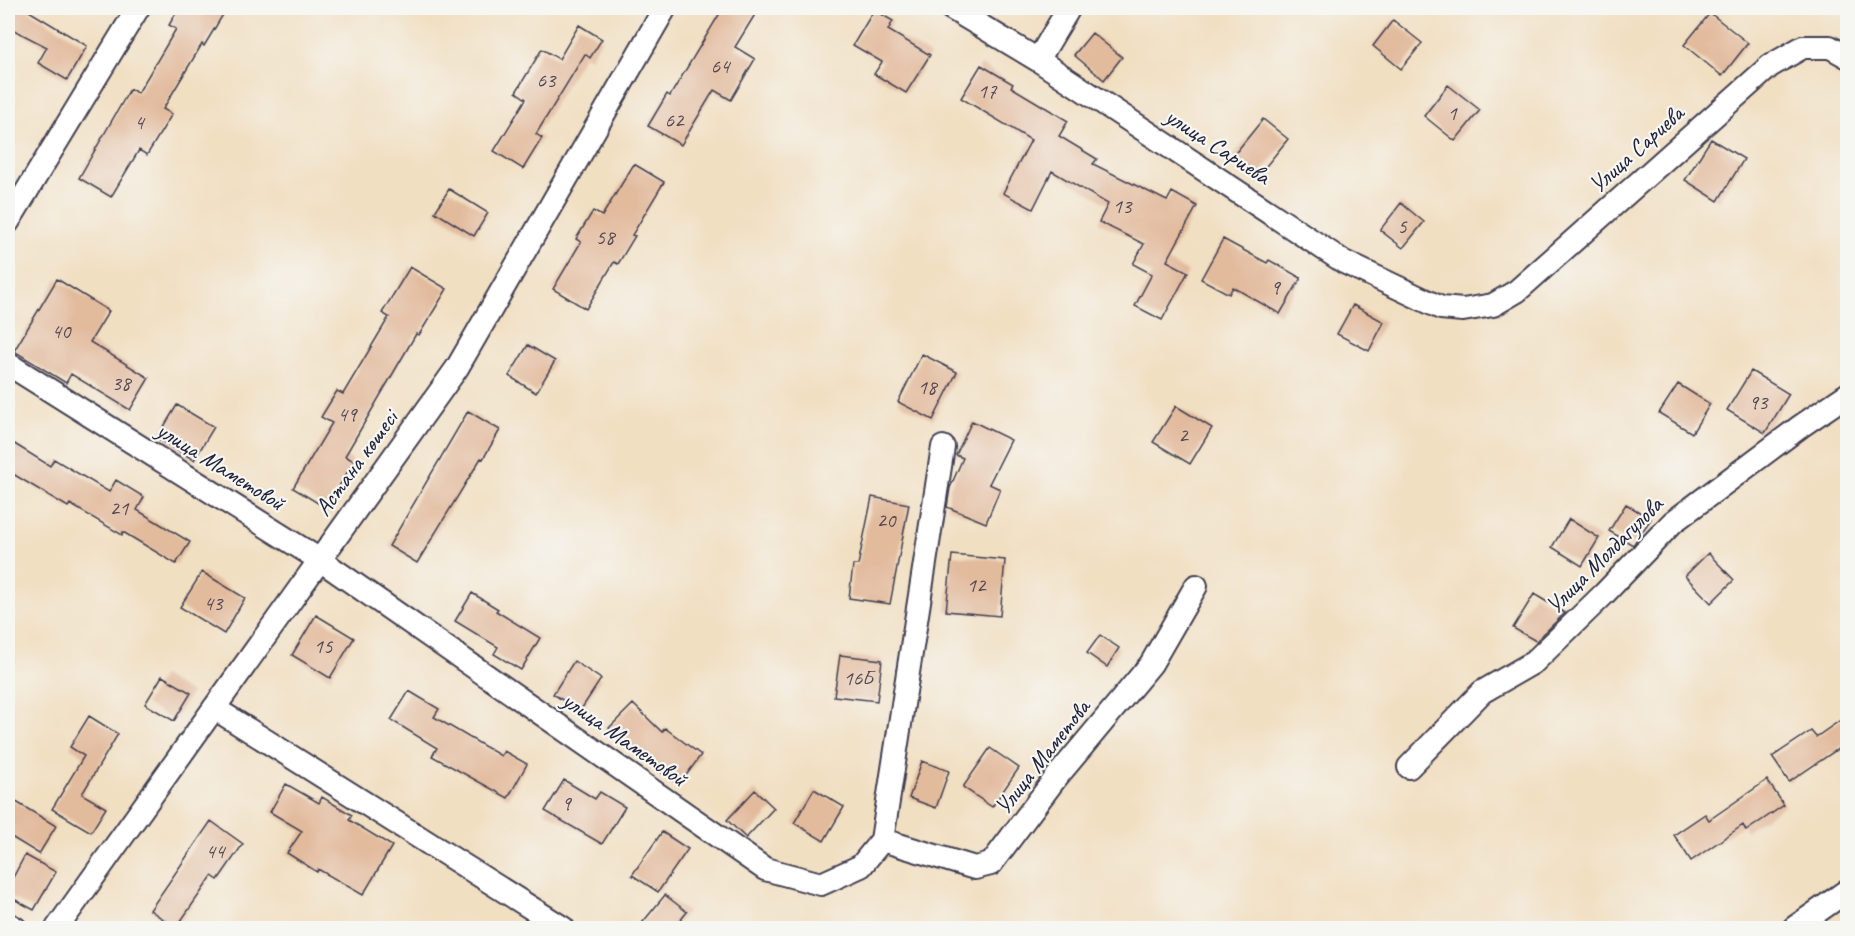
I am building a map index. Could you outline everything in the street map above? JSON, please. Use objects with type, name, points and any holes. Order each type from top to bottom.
[{"type":"street","points":[[8,222],[138,8]]},
{"type":"street","name":"Астана көшесі","points":[[57,928],[457,368],[665,8]]},
{"type":"street","name":"улица Сариева","points":[[951,8],[1038,60],[1344,262],[1441,308],[1463,310]]},
{"type":"street","points":[[1038,60],[1069,8]]},
{"type":"street","name":"Улица Сариева","points":[[1463,310],[1492,305],[1517,291],[1770,66],[1803,47],[1830,47],[1848,57]]},
{"type":"street","name":"улица Маметовой","points":[[8,364],[320,560],[765,869],[821,884],[861,866],[882,840]]},
{"type":"street","name":"Улица Молдагулова","points":[[1409,767],[1482,692],[1534,662],[1673,522],[1801,426],[1848,394]]},
{"type":"street","points":[[882,840],[943,447]]},
{"type":"street","name":"Улица Маметова","points":[[882,840],[975,868],[991,864],[1055,779],[1151,664],[1196,586]]},
{"type":"street","points":[[214,708],[563,928]]},
{"type":"street","points":[[1794,928],[1848,890]]},
{"type":"street","points":[[8,924],[15,928]]},
{"type":"building","points":[[8,8],[24,8],[87,46],[67,80],[38,63],[47,47],[8,27]]},
{"type":"building","points":[[179,8],[227,8],[204,46],[202,44],[163,109],[172,114],[147,155],[139,150],[111,197],[79,178],[130,89],[138,93],[176,29],[169,25]]},
{"type":"building","points":[[723,8],[759,8],[735,47],[755,59],[731,100],[714,90],[681,145],[648,126],[667,94],[670,96]]},
{"type":"building","points":[[874,10],[893,21],[888,30],[930,55],[906,93],[874,74],[882,62],[853,45]]},
{"type":"building","points":[[1710,13],[1748,43],[1722,76],[1684,45]]},
{"type":"building","points":[[1393,20],[1422,43],[1401,69],[1373,46]]},
{"type":"building","points":[[579,25],[602,39],[590,58],[585,54],[536,134],[542,138],[523,169],[494,151],[526,99],[516,92],[542,49],[559,59]]},
{"type":"building","points":[[1092,33],[1122,57],[1104,80],[1074,55]]},
{"type":"building","points":[[981,65],[1013,84],[1011,87],[1068,121],[1059,136],[1097,159],[1093,164],[1167,201],[1172,192],[1197,206],[1167,261],[1188,272],[1162,320],[1135,306],[1152,274],[1133,264],[1144,244],[1099,222],[1108,204],[1052,171],[1033,209],[1003,193],[1031,140],[961,98]]},
{"type":"building","points":[[1448,85],[1480,110],[1455,141],[1424,116]]},
{"type":"building","points":[[1263,119],[1288,139],[1258,176],[1233,156]]},
{"type":"building","points":[[1711,139],[1744,159],[1718,201],[1685,180]]},
{"type":"building","points":[[634,164],[664,182],[632,235],[635,236],[618,264],[614,262],[586,309],[553,289],[581,242],[576,239],[593,211],[602,216]]},
{"type":"building","points":[[449,189],[488,213],[474,236],[435,212]]},
{"type":"building","points":[[1401,203],[1424,222],[1403,248],[1380,230]]},
{"type":"building","points":[[1223,239],[1301,278],[1280,314],[1233,287],[1229,294],[1201,279]]},
{"type":"building","points":[[410,267],[447,289],[419,335],[416,334],[345,456],[354,461],[326,508],[293,488],[332,423],[321,417],[337,391],[343,394],[389,317],[382,313]]},
{"type":"building","points":[[57,279],[109,311],[90,342],[149,378],[130,410],[71,374],[66,383],[14,351]]},
{"type":"building","points":[[1353,305],[1384,322],[1369,351],[1337,334]]},
{"type":"building","points":[[528,345],[555,361],[536,393],[509,376]]},
{"type":"building","points":[[922,354],[957,372],[933,420],[898,402]]},
{"type":"building","points":[[1751,371],[1789,394],[1765,433],[1727,410]]},
{"type":"building","points":[[1678,384],[1710,404],[1692,433],[1659,413]]},
{"type":"building","points":[[177,405],[214,427],[194,460],[157,438]]},
{"type":"building","points":[[1176,406],[1212,428],[1190,464],[1153,442]]},
{"type":"building","points":[[468,411],[500,430],[417,563],[389,546]]},
{"type":"building","points":[[972,421],[1011,440],[989,484],[1000,489],[986,523],[947,507],[950,488],[963,458],[956,455]]},
{"type":"building","points":[[8,440],[50,466],[54,459],[109,492],[116,480],[144,497],[137,510],[190,542],[176,564],[70,504],[68,507],[8,471]]},
{"type":"building","points":[[872,497],[909,504],[890,604],[849,598],[853,565],[858,565]]},
{"type":"building","points":[[1626,504],[1651,519],[1633,545],[1609,531]]},
{"type":"building","points":[[1569,519],[1599,538],[1582,566],[1552,547]]},
{"type":"building","points":[[1708,553],[1734,580],[1711,603],[1685,576]]},
{"type":"building","points":[[952,555],[1005,560],[1000,616],[946,611]]},
{"type":"building","points":[[202,572],[245,598],[224,634],[180,607]]},
{"type":"building","points":[[472,593],[540,638],[521,670],[494,654],[498,647],[455,621]]},
{"type":"building","points":[[1534,594],[1565,613],[1536,641],[1513,628]]},
{"type":"building","points":[[316,615],[354,638],[330,678],[292,655]]},
{"type":"building","points":[[1100,635],[1119,648],[1107,667],[1087,653]]},
{"type":"building","points":[[840,655],[882,660],[877,701],[834,696]]},
{"type":"building","points":[[574,661],[601,679],[580,711],[553,694]]},
{"type":"building","points":[[162,676],[191,693],[174,721],[145,704]]},
{"type":"building","points":[[409,691],[439,709],[434,717],[501,756],[504,751],[527,764],[508,798],[432,756],[437,748],[391,720]]},
{"type":"building","points":[[633,704],[662,732],[665,728],[701,755],[679,785],[635,754],[609,728]]},
{"type":"building","points":[[1848,715],[1848,742],[1789,782],[1772,757],[1811,731],[1816,737]]},
{"type":"building","points":[[89,716],[118,734],[82,794],[106,808],[91,832],[52,809],[84,756],[70,747]]},
{"type":"building","points":[[990,748],[1019,768],[992,807],[963,787]]},
{"type":"building","points":[[922,761],[949,771],[936,808],[909,798]]},
{"type":"building","points":[[564,780],[595,799],[600,792],[625,807],[602,844],[545,811]]},
{"type":"building","points":[[1767,780],[1784,805],[1746,831],[1743,825],[1691,861],[1674,835],[1705,814],[1709,820]]},
{"type":"building","points":[[286,784],[319,803],[322,797],[352,815],[349,820],[392,846],[363,895],[318,869],[317,872],[287,853],[302,831],[270,812]]},
{"type":"building","points":[[814,789],[844,807],[824,841],[794,823]]},
{"type":"building","points":[[755,790],[774,808],[746,838],[727,820]]},
{"type":"building","points":[[8,797],[56,826],[39,854],[8,835]]},
{"type":"building","points":[[211,821],[243,844],[218,880],[212,876],[176,928],[150,910]]},
{"type":"building","points":[[662,832],[688,849],[658,892],[632,875]]},
{"type":"building","points":[[25,855],[56,872],[34,910],[8,896],[8,887]]},
{"type":"building","points":[[665,895],[687,912],[674,928],[638,928]]}]
